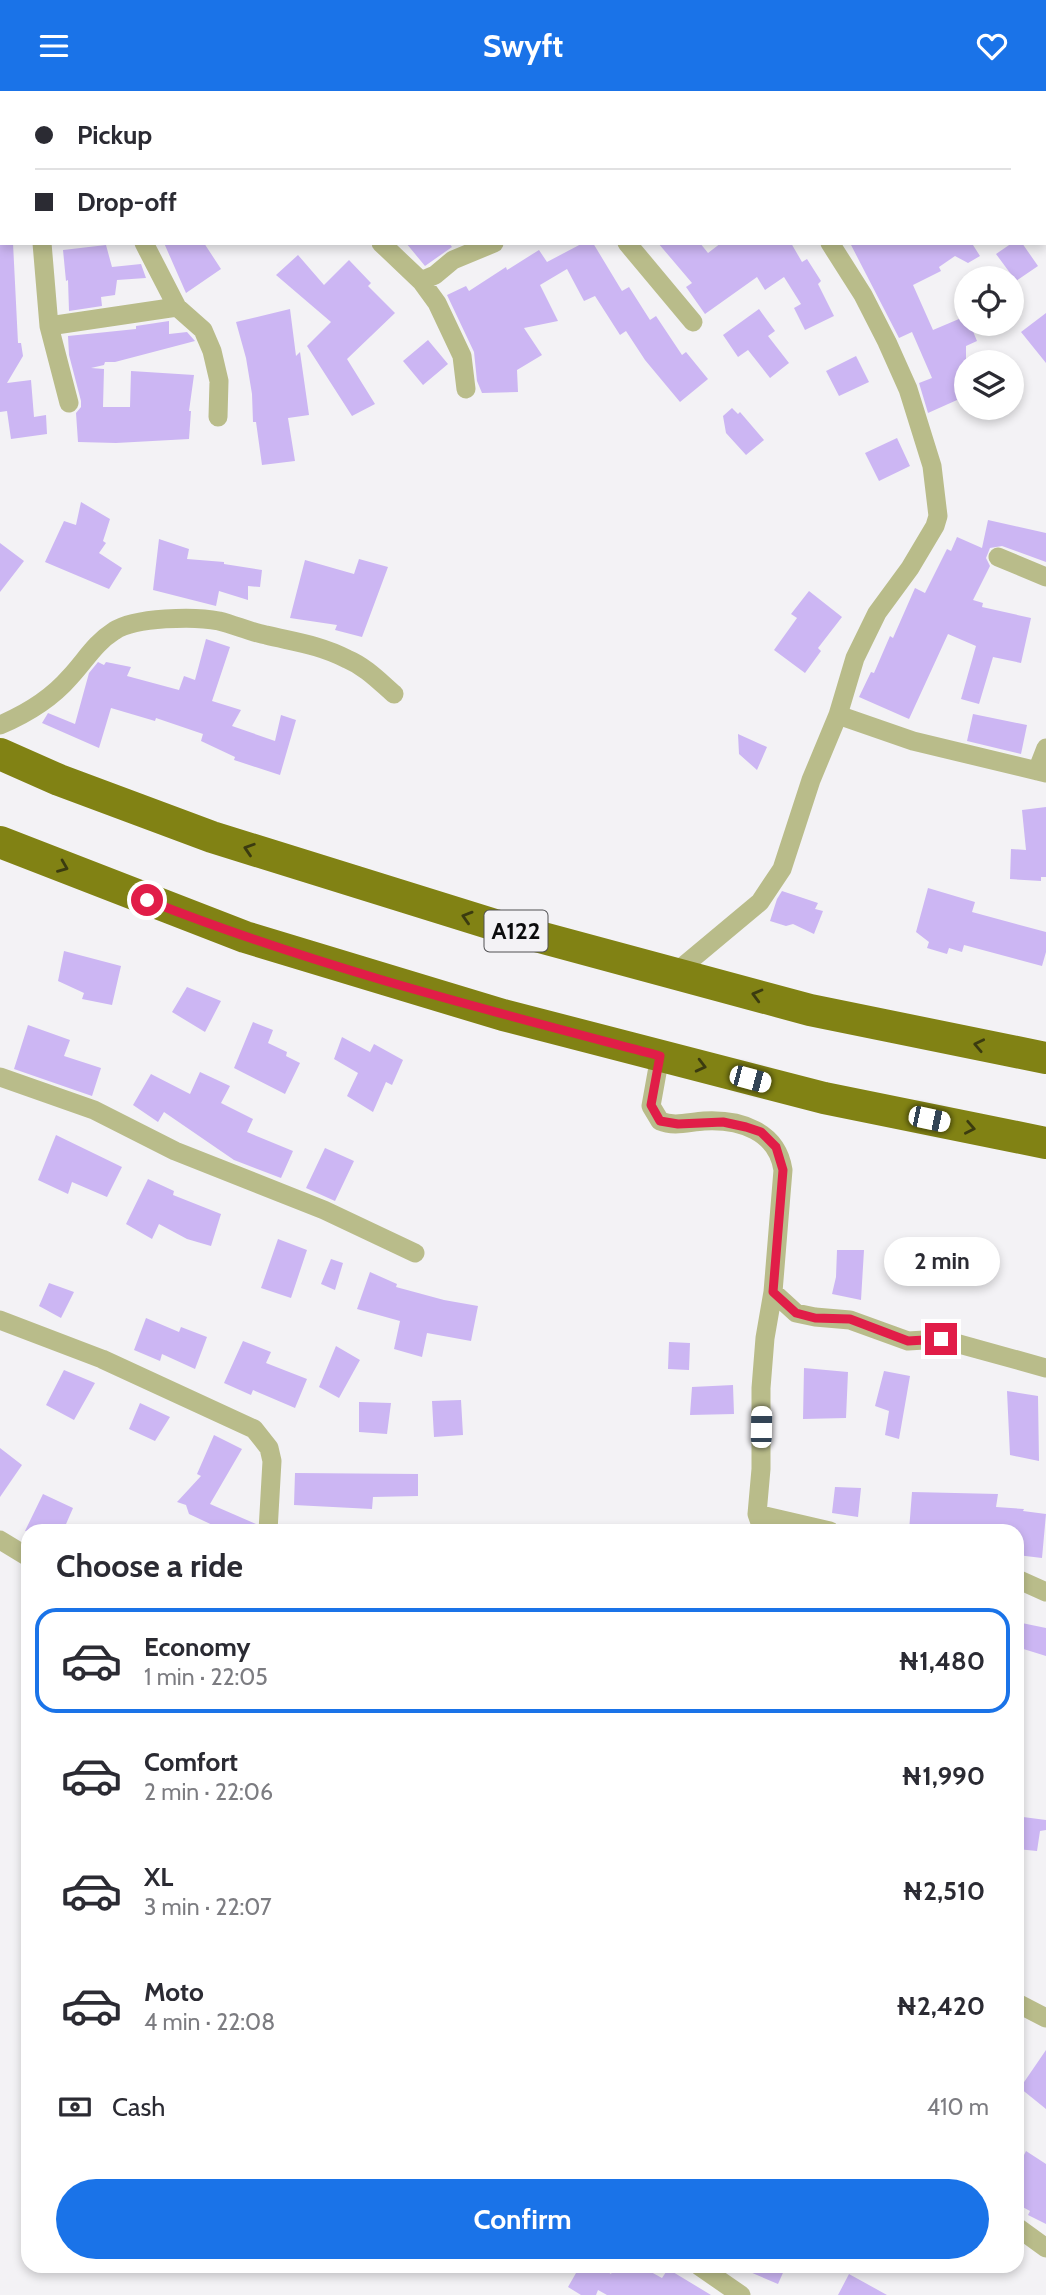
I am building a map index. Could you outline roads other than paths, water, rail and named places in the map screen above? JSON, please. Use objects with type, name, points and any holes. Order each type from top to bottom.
[{"type":"highway","name":"A122","points":[[0,754],[59,780],[212,837],[495,925],[810,1010],[1046,1058]]},
{"type":"highway","points":[[0,842],[245,937],[503,1015],[824,1098],[1046,1143]]},
{"type":"street","points":[[42,245],[49,326],[69,403]]},
{"type":"street","points":[[145,245],[177,307],[203,330],[212,351],[219,381],[218,417]]},
{"type":"street","points":[[383,245],[422,281],[437,303],[462,356],[466,389]]},
{"type":"street","points":[[422,281],[435,275],[453,260],[489,245]]},
{"type":"street","points":[[629,245],[693,322]]},
{"type":"street","points":[[675,973],[760,902],[782,869],[811,780],[838,715],[855,658],[877,613],[910,568],[938,516],[932,466],[908,389],[863,295],[831,245]]},
{"type":"street","points":[[49,326],[177,307]]},
{"type":"street","points":[[998,557],[1046,577]]},
{"type":"street","points":[[0,747],[6,722],[44,702],[69,678],[101,640],[117,629],[141,622],[173,619],[216,621],[265,635],[304,642],[358,664],[394,694]]},
{"type":"street","points":[[838,715],[913,741],[1042,772],[1046,748]]},
{"type":"street","points":[[660,1056],[651,1105],[660,1121],[678,1124],[723,1122],[761,1132],[776,1147],[783,1170],[773,1292],[765,1338],[761,1388],[760,1523]]},
{"type":"street","points":[[0,1077],[94,1110],[176,1151],[324,1210],[415,1253]]},
{"type":"street","points":[[773,1292],[796,1313],[815,1318],[850,1319],[908,1341],[941,1339],[1046,1368]]},
{"type":"street","points":[[0,1319],[103,1359],[254,1429],[269,1448],[272,1461],[268,1524]]},
{"type":"street","points":[[0,1540],[21,1553]]},
{"type":"street","points":[[1024,1582],[1046,1592]]},
{"type":"street","points":[[1024,2007],[1046,2018]]},
{"type":"street","points":[[1024,2232],[1046,2248]]},
{"type":"street","points":[[709,2273],[741,2295]]}]
